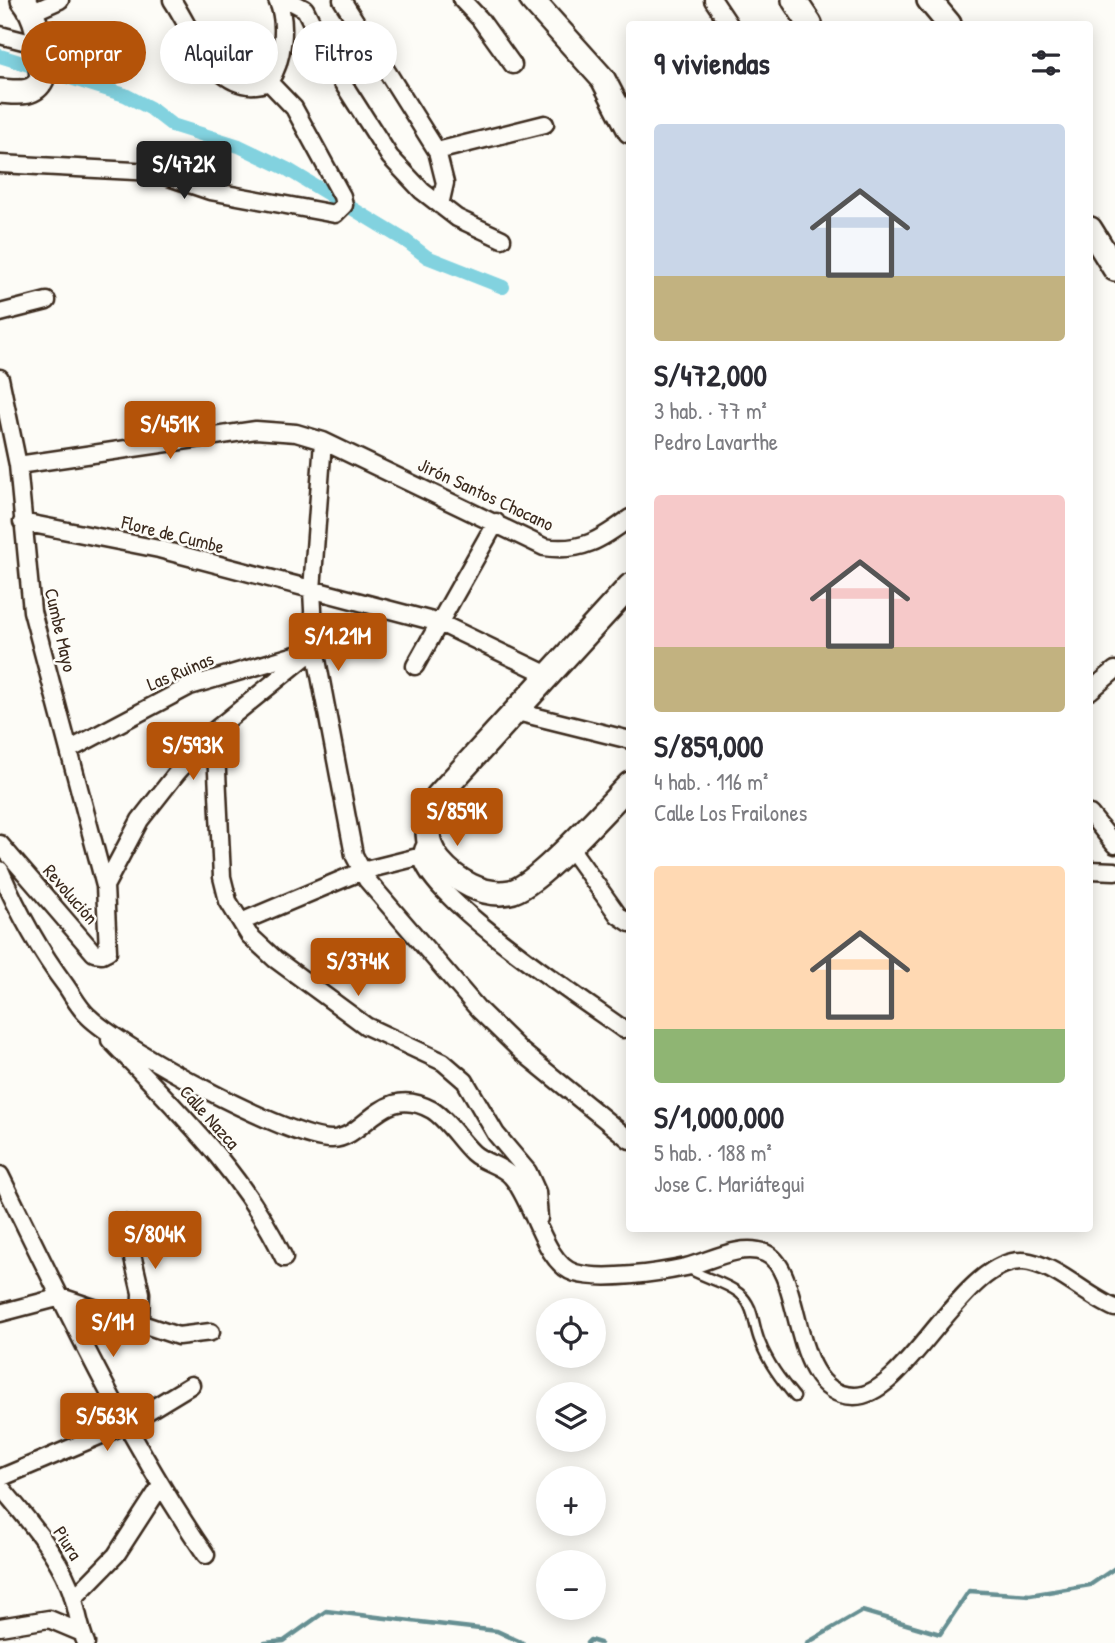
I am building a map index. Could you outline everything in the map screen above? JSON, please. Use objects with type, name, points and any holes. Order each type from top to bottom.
[{"type":"street","points":[[28,6],[60,0]]},
{"type":"street","points":[[172,0],[183,21]]},
{"type":"street","points":[[278,60],[284,19],[278,0],[290,1],[305,9],[327,58],[390,157],[457,218],[502,239]]},
{"type":"street","points":[[342,0],[437,151],[444,183],[440,205]]},
{"type":"street","points":[[462,0],[480,19],[513,65]]},
{"type":"street","points":[[532,0],[603,79],[626,123]]},
{"type":"street","points":[[713,0],[727,21]]},
{"type":"street","points":[[794,0],[808,21]]},
{"type":"street","points":[[929,0],[946,21]]},
{"type":"street","points":[[0,35],[21,55]]},
{"type":"street","points":[[0,91],[21,79]]},
{"type":"street","points":[[0,164],[154,172],[210,191],[335,214],[344,205],[342,196],[294,108],[271,84]]},
{"type":"street","points":[[437,151],[545,124]]},
{"type":"street","points":[[1093,234],[1115,269]]},
{"type":"street","points":[[0,313],[47,301]]},
{"type":"street","name":"Cumbe Mayo","points":[[0,378],[18,465],[32,611],[105,886],[109,942]]},
{"type":"street","name":"Jirón Santos Chocano","points":[[18,465],[256,430],[296,433],[323,441],[496,522],[523,538],[563,550],[583,548],[603,539],[626,522]]},
{"type":"street","points":[[323,441],[312,590],[315,649],[354,855],[362,871],[398,919],[478,1009],[521,1051],[626,1137]]},
{"type":"street","name":"Flore de Cumbe","points":[[22,522],[159,549],[440,623],[546,674]]},
{"type":"street","points":[[415,666],[496,522]]},
{"type":"street","points":[[623,1029],[479,924],[431,875],[425,848],[430,811],[438,796],[517,712],[546,674],[626,590]]},
{"type":"street","points":[[105,886],[140,820],[176,774],[215,730],[315,649]]},
{"type":"street","name":"Las Ruinas","points":[[69,750],[190,686],[315,649]]},
{"type":"street","points":[[1093,688],[1115,670]]},
{"type":"street","points":[[517,712],[626,739]]},
{"type":"street","points":[[215,730],[222,877],[228,901],[241,922],[261,948],[327,999],[384,1036],[443,1062],[465,1081],[496,1134],[528,1172],[537,1192],[538,1224]]},
{"type":"street","points":[[425,848],[460,880],[478,889],[512,892],[526,885],[626,788]]},
{"type":"street","points":[[1093,818],[1115,845]]},
{"type":"street","name":"Revolución","points":[[0,844],[94,953],[102,954],[108,951],[109,942]]},
{"type":"street","points":[[568,845],[626,922]]},
{"type":"street","points":[[241,922],[362,871],[425,848]]},
{"type":"street","points":[[0,870],[16,906],[43,954],[88,1017],[154,1061],[208,1091],[283,1125],[320,1137],[332,1139],[346,1136],[367,1118],[395,1103],[414,1103],[434,1111],[475,1155],[512,1176],[557,1262],[572,1273],[608,1275],[686,1267],[744,1250],[763,1252],[774,1259],[787,1285],[804,1351],[826,1383],[848,1395],[858,1396],[885,1384],[977,1282],[1007,1262],[1029,1262],[1115,1308]]},
{"type":"street","points":[[1093,870],[1115,871]]},
{"type":"street","name":"Calle Nazca","points":[[88,1017],[208,1142],[248,1195],[272,1232],[284,1258]]},
{"type":"street","points":[[0,1175],[125,1425],[160,1487],[206,1555]]},
{"type":"street","points":[[125,1224],[141,1293],[140,1322]]},
{"type":"street","points":[[0,1313],[61,1297],[178,1336],[211,1332]]},
{"type":"street","points":[[0,1478],[125,1425],[191,1385]]},
{"type":"street","name":"Piura","points":[[0,1486],[57,1560],[74,1598],[83,1638]]},
{"type":"street","points":[[74,1598],[116,1555],[160,1487]]},
{"type":"street","points":[[0,1627],[49,1619],[83,1638]]},
{"type":"lane","points":[[686,1267],[700,1277],[739,1293],[753,1312],[759,1341],[774,1371],[795,1397]]},
{"type":"waterway","points":[[0,56],[125,95],[150,108],[172,125],[239,146],[287,169],[406,241],[427,257],[503,287]]},
{"type":"waterway","points":[[807,1643],[862,1611],[940,1634],[969,1591],[1030,1595],[1090,1585],[1115,1568]]},
{"type":"waterway","points":[[265,1643],[284,1641],[326,1611],[497,1631],[523,1643]]},
{"type":"waterway","points":[[587,1643],[590,1640],[600,1643]]}]
